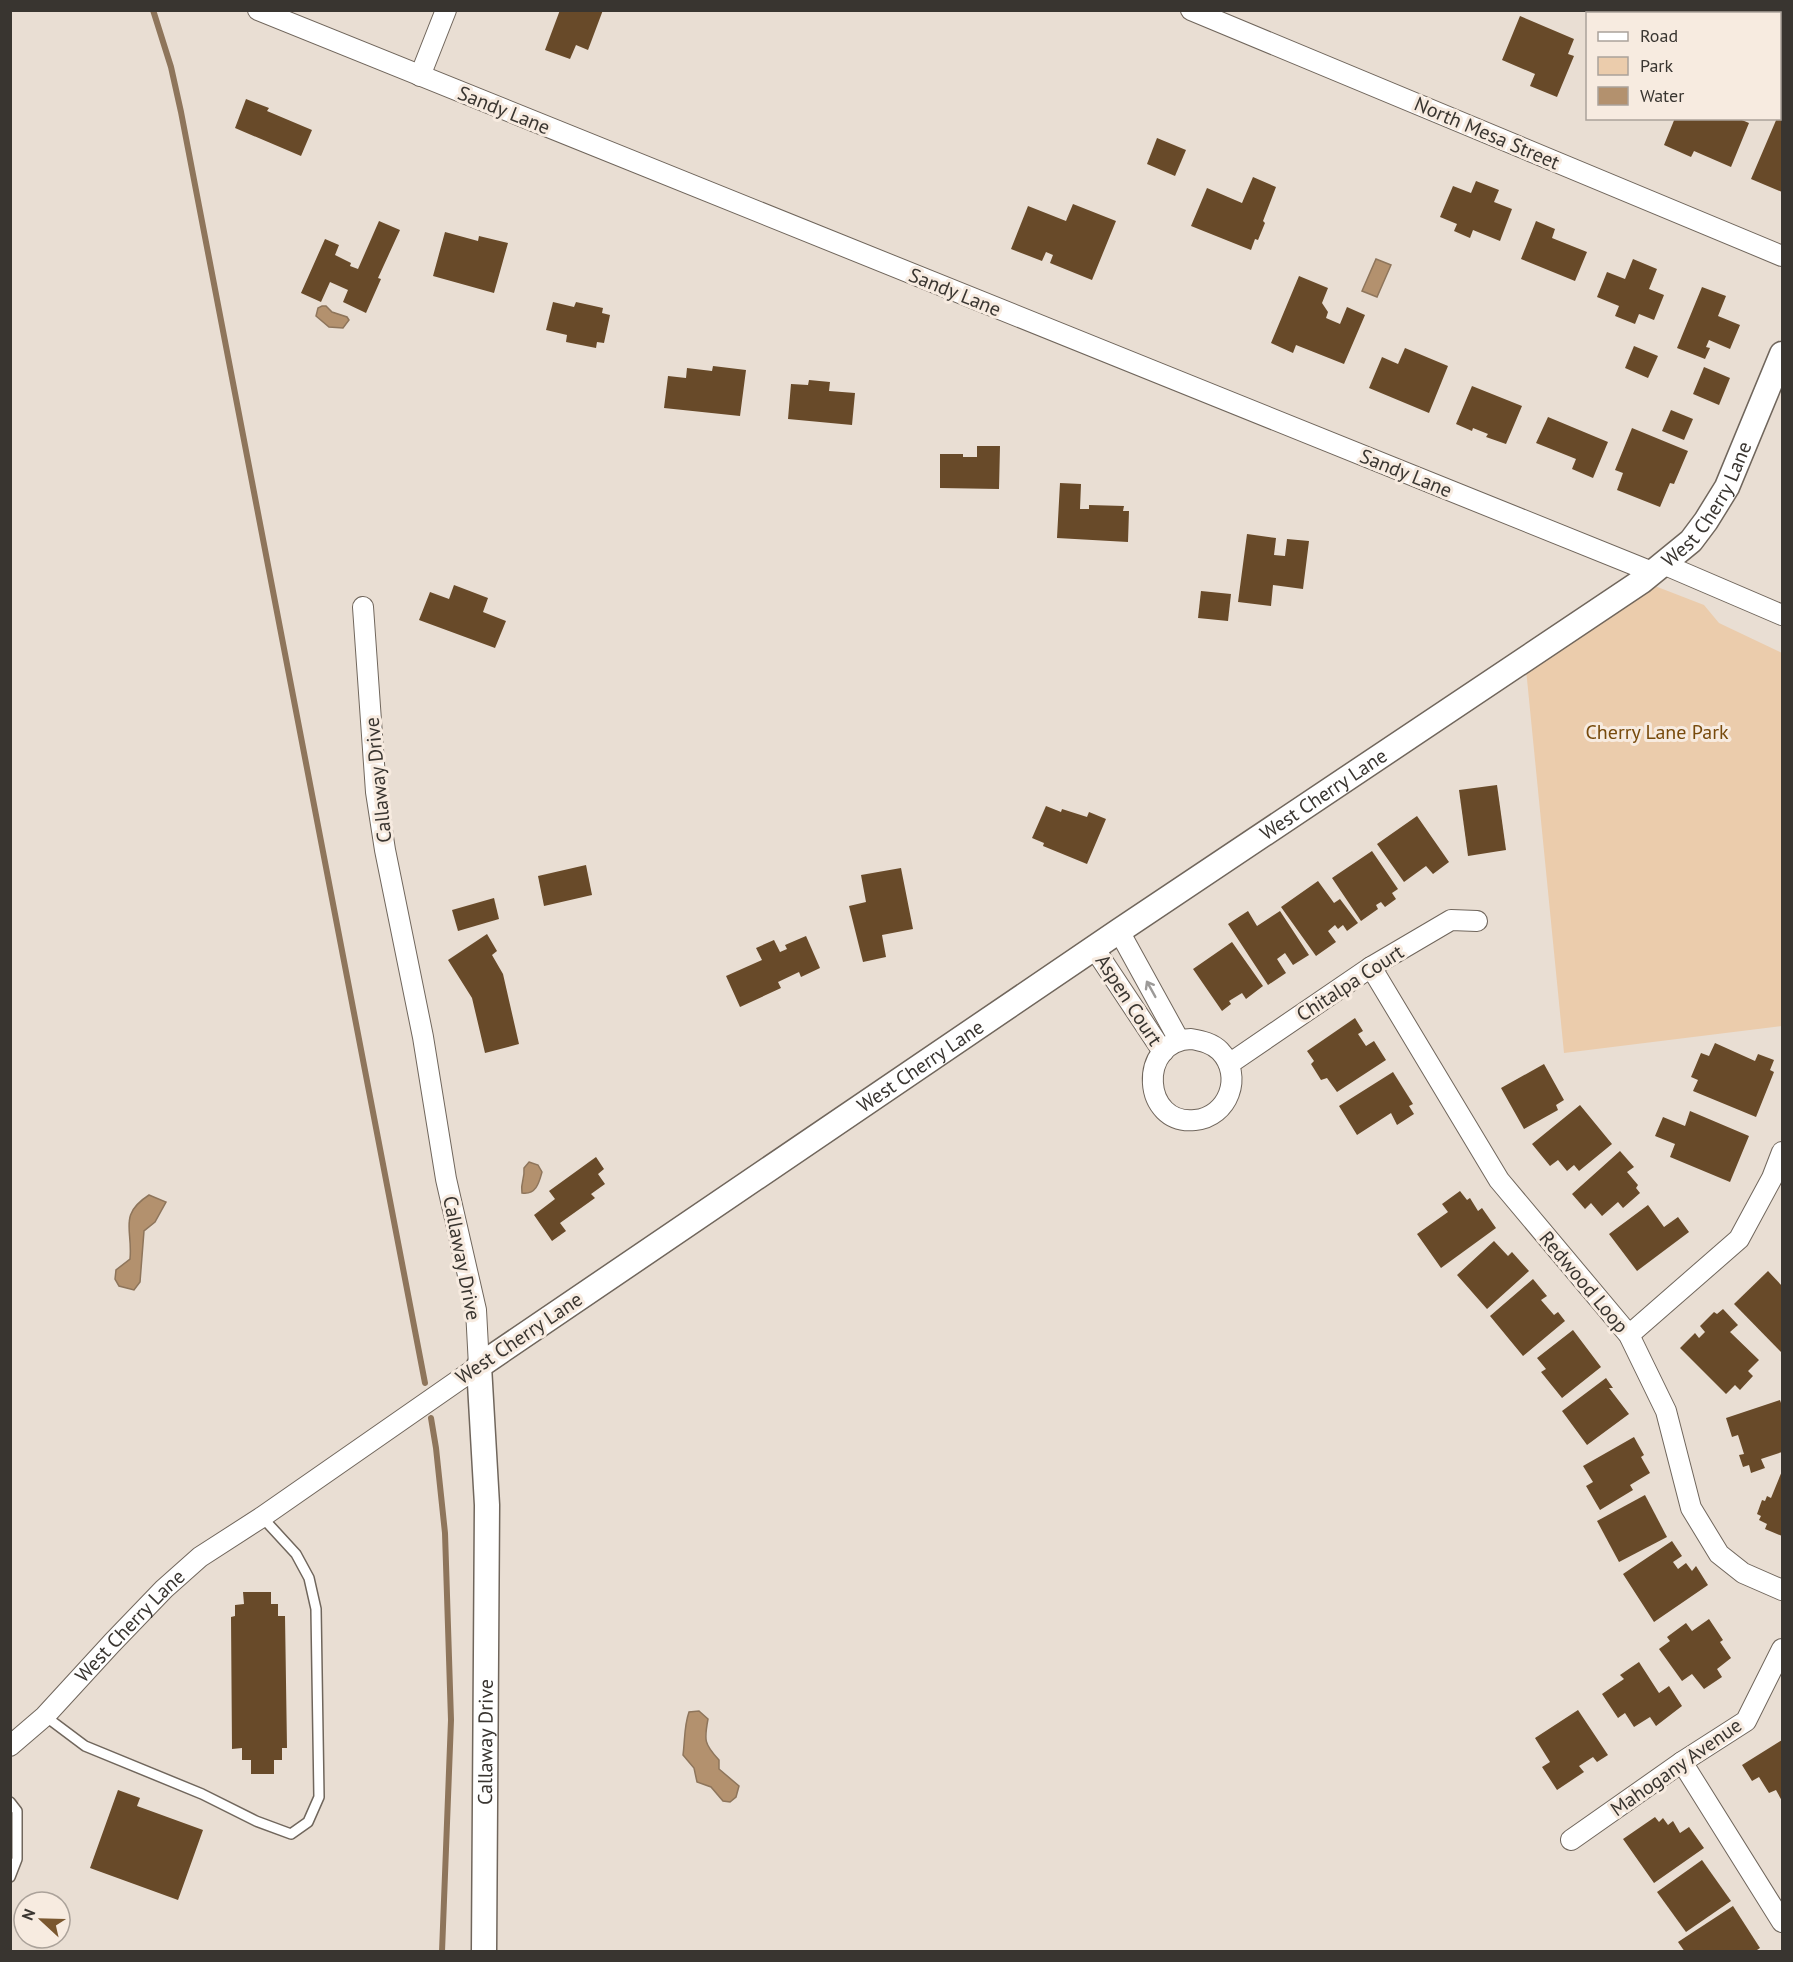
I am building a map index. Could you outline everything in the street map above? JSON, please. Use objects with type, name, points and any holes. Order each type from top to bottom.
[{"type":"street","name":"Sandy Lane","points":[[258,10],[1657,568],[1782,615]]},
{"type":"street","points":[[420,76],[446,10]]},
{"type":"street","name":"North Mesa Street","points":[[1191,10],[1782,256]]},
{"type":"street","name":"West Cherry Lane","points":[[10,1746],[45,1716],[111,1642],[171,1582],[200,1557],[1119,931],[1657,568],[1691,541],[1727,487],[1782,354]]},
{"type":"street","name":"Callaway Drive","points":[[363,607],[376,792],[385,850],[423,1036],[446,1179],[476,1310],[487,1505],[484,1952]]},
{"type":"street","name":"Chitalpa Court","points":[[1229,1064],[1371,968],[1451,920],[1477,921]]},
{"type":"street","name":"Aspen Court","points":[[1119,931],[1179,1040]]},
{"type":"street","name":"Aspen Court","points":[[1094,948],[1163,1052]]},
{"type":"street","name":"Redwood Loop","points":[[1371,968],[1499,1180],[1629,1335],[1666,1411],[1691,1508],[1719,1554],[1743,1573],[1782,1590]]},
{"type":"street","name":"Aspen Court","points":[[1179,1040],[1207,1042],[1220,1051],[1229,1064],[1232,1079],[1230,1095],[1221,1108],[1208,1117],[1193,1120],[1177,1118],[1164,1109],[1155,1096],[1152,1081],[1154,1065],[1163,1052],[1179,1040]]},
{"type":"street","points":[[1629,1335],[1739,1239],[1772,1178],[1782,1152]]},
{"type":"street","name":"Mahogany Avenue","points":[[1571,1840],[1682,1762],[1746,1721],[1782,1649]]},
{"type":"street","points":[[1682,1762],[1782,1922]]},
{"type":"lane","points":[[45,1716],[85,1746],[202,1794],[256,1821],[291,1834],[308,1822],[319,1797],[316,1609],[309,1578],[296,1554],[262,1516]]},
{"type":"lane","points":[[10,1802],[17,1811],[17,1858],[10,1877]]},
{"type":"green space","name":"Cherry Lane Park","points":[[1642,581],[1704,605],[1719,623],[1782,653],[1782,1026],[1564,1053],[1525,659]]},
{"type":"water","points":[[1376,259],[1391,265],[1377,297],[1362,291]]},
{"type":"water","points":[[322,306],[347,317],[349,320],[343,328],[329,327],[316,316],[318,308]]},
{"type":"water","points":[[529,1162],[538,1165],[542,1172],[534,1190],[522,1193],[524,1168]]},
{"type":"water","points":[[149,1195],[166,1202],[155,1222],[144,1231],[140,1282],[134,1290],[119,1286],[115,1279],[116,1270],[130,1259],[129,1223],[133,1209]]},
{"type":"water","points":[[699,1711],[708,1719],[706,1741],[719,1760],[719,1769],[739,1786],[736,1797],[730,1802],[723,1801],[711,1787],[697,1782],[694,1768],[683,1755],[689,1712]]},
{"type":"building","points":[[560,10],[603,10],[588,50],[576,45],[570,59],[545,50]]},
{"type":"building","points":[[1520,16],[1574,39],[1568,54],[1574,56],[1557,97],[1530,86],[1535,74],[1502,60]]},
{"type":"building","points":[[246,99],[269,108],[267,111],[312,130],[301,156],[235,128]]},
{"type":"building","points":[[1782,112],[1782,192],[1751,179],[1776,120],[1781,120]]},
{"type":"building","points":[[1674,120],[1742,120],[1749,123],[1731,167],[1694,151],[1691,157],[1664,145]]},
{"type":"building","points":[[1157,138],[1186,150],[1175,176],[1147,164]]},
{"type":"building","points":[[1253,177],[1276,187],[1263,221],[1265,223],[1251,250],[1191,226],[1207,188],[1242,203]]},
{"type":"building","points":[[1476,181],[1499,190],[1494,202],[1512,209],[1500,241],[1473,230],[1470,238],[1454,231],[1457,224],[1440,217],[1453,186],[1471,193]]},
{"type":"building","points":[[1073,204],[1116,221],[1092,280],[1050,263],[1053,255],[1046,252],[1042,261],[1011,249],[1028,206],[1066,221]]},
{"type":"building","points":[[379,221],[400,230],[378,278],[381,279],[366,313],[343,302],[348,290],[330,282],[321,302],[301,293],[325,239],[339,245],[335,255],[358,269]]},
{"type":"building","points":[[1536,221],[1555,229],[1552,238],[1587,252],[1575,281],[1521,259]]},
{"type":"building","points":[[445,232],[478,241],[479,236],[508,243],[494,293],[433,276]]},
{"type":"building","points":[[1633,259],[1657,269],[1649,289],[1664,295],[1654,320],[1639,314],[1635,324],[1615,316],[1619,306],[1597,297],[1607,272],[1625,279]]},
{"type":"building","points":[[1299,276],[1328,288],[1322,303],[1328,312],[1326,318],[1340,324],[1347,307],[1365,315],[1344,364],[1296,345],[1293,353],[1271,343]]},
{"type":"building","points":[[1702,287],[1726,296],[1718,316],[1740,325],[1730,349],[1709,340],[1706,347],[1710,348],[1705,359],[1677,348]]},
{"type":"building","points":[[553,302],[574,307],[576,302],[603,308],[602,313],[610,315],[604,343],[597,342],[596,348],[566,342],[567,335],[546,330]]},
{"type":"building","points":[[1634,346],[1658,356],[1648,378],[1625,368]]},
{"type":"building","points":[[1405,348],[1448,366],[1429,413],[1369,388],[1382,357],[1398,364]]},
{"type":"building","points":[[713,366],[746,370],[740,416],[664,408],[668,376],[686,378],[687,368],[712,371]]},
{"type":"building","points":[[1704,367],[1730,378],[1719,405],[1693,394]]},
{"type":"building","points":[[809,380],[830,382],[829,391],[855,393],[852,425],[788,419],[791,384],[808,385]]},
{"type":"building","points":[[1472,386],[1522,406],[1506,444],[1486,437],[1488,434],[1473,428],[1472,431],[1456,424]]},
{"type":"building","points":[[1671,410],[1693,419],[1684,440],[1662,431]]},
{"type":"building","points":[[1548,417],[1608,442],[1593,478],[1572,469],[1576,459],[1536,443]]},
{"type":"building","points":[[1632,428],[1688,451],[1674,484],[1670,483],[1660,507],[1617,490],[1623,473],[1615,470]]},
{"type":"building","points":[[977,446],[1000,446],[999,489],[940,488],[940,454],[963,454],[963,457],[977,457]]},
{"type":"building","points":[[1060,483],[1081,484],[1080,509],[1089,509],[1089,505],[1124,506],[1123,511],[1129,511],[1128,542],[1057,538]]},
{"type":"building","points":[[1247,534],[1276,538],[1274,555],[1285,556],[1287,539],[1309,541],[1303,589],[1273,585],[1271,606],[1238,602]]},
{"type":"building","points":[[454,585],[488,598],[483,612],[506,621],[495,648],[419,620],[430,592],[449,599]]},
{"type":"building","points":[[1201,591],[1231,594],[1228,621],[1198,618]]},
{"type":"building","points":[[1497,785],[1506,850],[1468,856],[1459,790]]},
{"type":"building","points":[[1046,806],[1061,812],[1062,809],[1087,817],[1089,812],[1106,819],[1087,864],[1043,846],[1044,843],[1032,838]]},
{"type":"building","points":[[1417,816],[1449,862],[1433,874],[1426,866],[1404,882],[1377,844]]},
{"type":"building","points":[[1372,851],[1398,889],[1392,893],[1396,899],[1385,907],[1381,902],[1376,905],[1378,909],[1361,921],[1332,878]]},
{"type":"building","points":[[586,865],[592,895],[544,906],[538,876]]},
{"type":"building","points":[[901,868],[913,929],[882,935],[886,957],[863,962],[849,906],[866,902],[861,875]]},
{"type":"building","points":[[1318,881],[1334,903],[1340,899],[1358,923],[1347,931],[1343,925],[1338,929],[1335,925],[1328,931],[1336,942],[1316,956],[1281,907]]},
{"type":"building","points":[[494,898],[499,919],[458,931],[452,910]]},
{"type":"building","points":[[1248,911],[1257,926],[1280,911],[1309,955],[1293,965],[1285,953],[1277,959],[1286,973],[1268,985],[1228,924]]},
{"type":"building","points":[[487,934],[497,951],[492,955],[503,974],[519,1044],[485,1053],[472,998],[448,960]]},
{"type":"building","points":[[806,936],[820,968],[801,977],[799,972],[778,982],[781,988],[740,1007],[726,976],[762,960],[756,948],[774,940],[780,952],[787,949],[785,945]]},
{"type":"building","points":[[1232,942],[1263,986],[1246,999],[1242,993],[1229,1001],[1231,1004],[1222,1011],[1193,969]]},
{"type":"building","points":[[1355,1018],[1363,1031],[1358,1034],[1366,1046],[1374,1041],[1386,1060],[1337,1092],[1327,1078],[1321,1080],[1311,1064],[1314,1061],[1307,1051]]},
{"type":"building","points":[[1715,1043],[1755,1061],[1758,1054],[1774,1060],[1770,1070],[1774,1072],[1756,1117],[1693,1091],[1698,1080],[1691,1077],[1701,1053],[1709,1056]]},
{"type":"building","points":[[1544,1064],[1564,1100],[1556,1105],[1558,1110],[1524,1129],[1501,1088]]},
{"type":"building","points":[[1393,1072],[1413,1104],[1409,1106],[1414,1114],[1397,1125],[1391,1113],[1357,1135],[1339,1106]]},
{"type":"building","points":[[1580,1105],[1612,1144],[1579,1171],[1574,1165],[1567,1171],[1558,1160],[1550,1166],[1532,1144]]},
{"type":"building","points":[[1690,1111],[1749,1136],[1730,1182],[1670,1157],[1675,1144],[1655,1136],[1663,1117],[1685,1126]]},
{"type":"building","points":[[1620,1151],[1634,1167],[1627,1172],[1638,1185],[1636,1188],[1640,1193],[1623,1208],[1618,1202],[1602,1216],[1591,1203],[1585,1209],[1572,1194]]},
{"type":"building","points":[[596,1157],[604,1169],[598,1174],[605,1184],[591,1194],[595,1198],[560,1223],[566,1231],[552,1241],[534,1215],[555,1199],[549,1191]]},
{"type":"building","points":[[1460,1191],[1467,1200],[1470,1198],[1478,1211],[1482,1208],[1496,1228],[1441,1268],[1417,1234],[1448,1212],[1442,1204]]},
{"type":"building","points":[[1648,1205],[1664,1227],[1678,1217],[1689,1232],[1637,1271],[1609,1234]]},
{"type":"building","points":[[1494,1241],[1508,1256],[1512,1252],[1529,1271],[1487,1309],[1457,1275]]},
{"type":"building","points":[[1768,1271],[1782,1286],[1781,1352],[1734,1304]]},
{"type":"building","points":[[1533,1279],[1547,1296],[1541,1300],[1554,1315],[1558,1312],[1565,1321],[1523,1356],[1490,1316]]},
{"type":"building","points":[[1723,1309],[1738,1325],[1730,1332],[1759,1360],[1748,1371],[1753,1376],[1740,1390],[1735,1385],[1726,1394],[1680,1348],[1695,1333],[1699,1338],[1705,1332],[1700,1326],[1714,1312],[1717,1314]]},
{"type":"building","points":[[1573,1330],[1601,1367],[1562,1398],[1541,1372],[1546,1369],[1537,1358]]},
{"type":"building","points":[[1606,1378],[1613,1388],[1609,1388],[1629,1414],[1587,1445],[1562,1411]]},
{"type":"building","points":[[1780,1400],[1782,1452],[1761,1459],[1765,1468],[1751,1473],[1749,1465],[1743,1467],[1739,1455],[1744,1454],[1738,1435],[1732,1437],[1726,1418]]},
{"type":"building","points":[[1634,1437],[1644,1455],[1641,1457],[1650,1473],[1630,1485],[1633,1490],[1600,1510],[1586,1486],[1593,1482],[1583,1466]]},
{"type":"building","points":[[1782,1471],[1782,1536],[1765,1529],[1767,1524],[1759,1520],[1761,1516],[1757,1514],[1762,1500],[1765,1501],[1767,1496],[1771,1498]]},
{"type":"building","points":[[1645,1495],[1667,1537],[1619,1562],[1597,1521]]},
{"type":"building","points":[[1672,1541],[1682,1556],[1673,1562],[1678,1569],[1686,1563],[1692,1571],[1696,1566],[1708,1585],[1654,1622],[1623,1574]]},
{"type":"building","points":[[243,1592],[271,1592],[271,1604],[278,1604],[278,1616],[285,1616],[287,1748],[282,1748],[282,1760],[274,1760],[274,1774],[251,1774],[251,1760],[242,1760],[242,1748],[232,1749],[231,1617],[235,1616],[235,1605],[244,1604]]},
{"type":"building","points":[[1709,1619],[1723,1640],[1720,1642],[1731,1658],[1717,1669],[1722,1677],[1704,1689],[1692,1674],[1682,1681],[1659,1649],[1670,1641],[1667,1637],[1686,1623],[1692,1631]]},
{"type":"building","points":[[1639,1662],[1659,1693],[1669,1686],[1682,1706],[1656,1726],[1650,1717],[1634,1727],[1625,1713],[1618,1718],[1602,1694],[1624,1679],[1620,1675]]},
{"type":"building","points":[[1578,1710],[1608,1755],[1597,1762],[1593,1757],[1579,1766],[1584,1772],[1557,1790],[1542,1767],[1550,1762],[1535,1738]]},
{"type":"building","points":[[1782,1740],[1782,1801],[1776,1790],[1769,1793],[1759,1777],[1752,1781],[1742,1765]]},
{"type":"building","points":[[118,1790],[140,1798],[137,1806],[203,1830],[178,1900],[90,1868]]},
{"type":"building","points":[[1655,1817],[1659,1822],[1663,1818],[1668,1825],[1673,1821],[1680,1833],[1689,1827],[1704,1848],[1654,1883],[1623,1839]]},
{"type":"building","points":[[1702,1860],[1731,1901],[1686,1932],[1657,1892]]},
{"type":"building","points":[[1733,1906],[1760,1948],[1754,1952],[1685,1952],[1678,1942]]},
{"type":"waterway","points":[[153,10],[171,67],[181,112],[425,1383]]},
{"type":"waterway","points":[[431,1418],[445,1533],[451,1720],[442,1952]]}]
